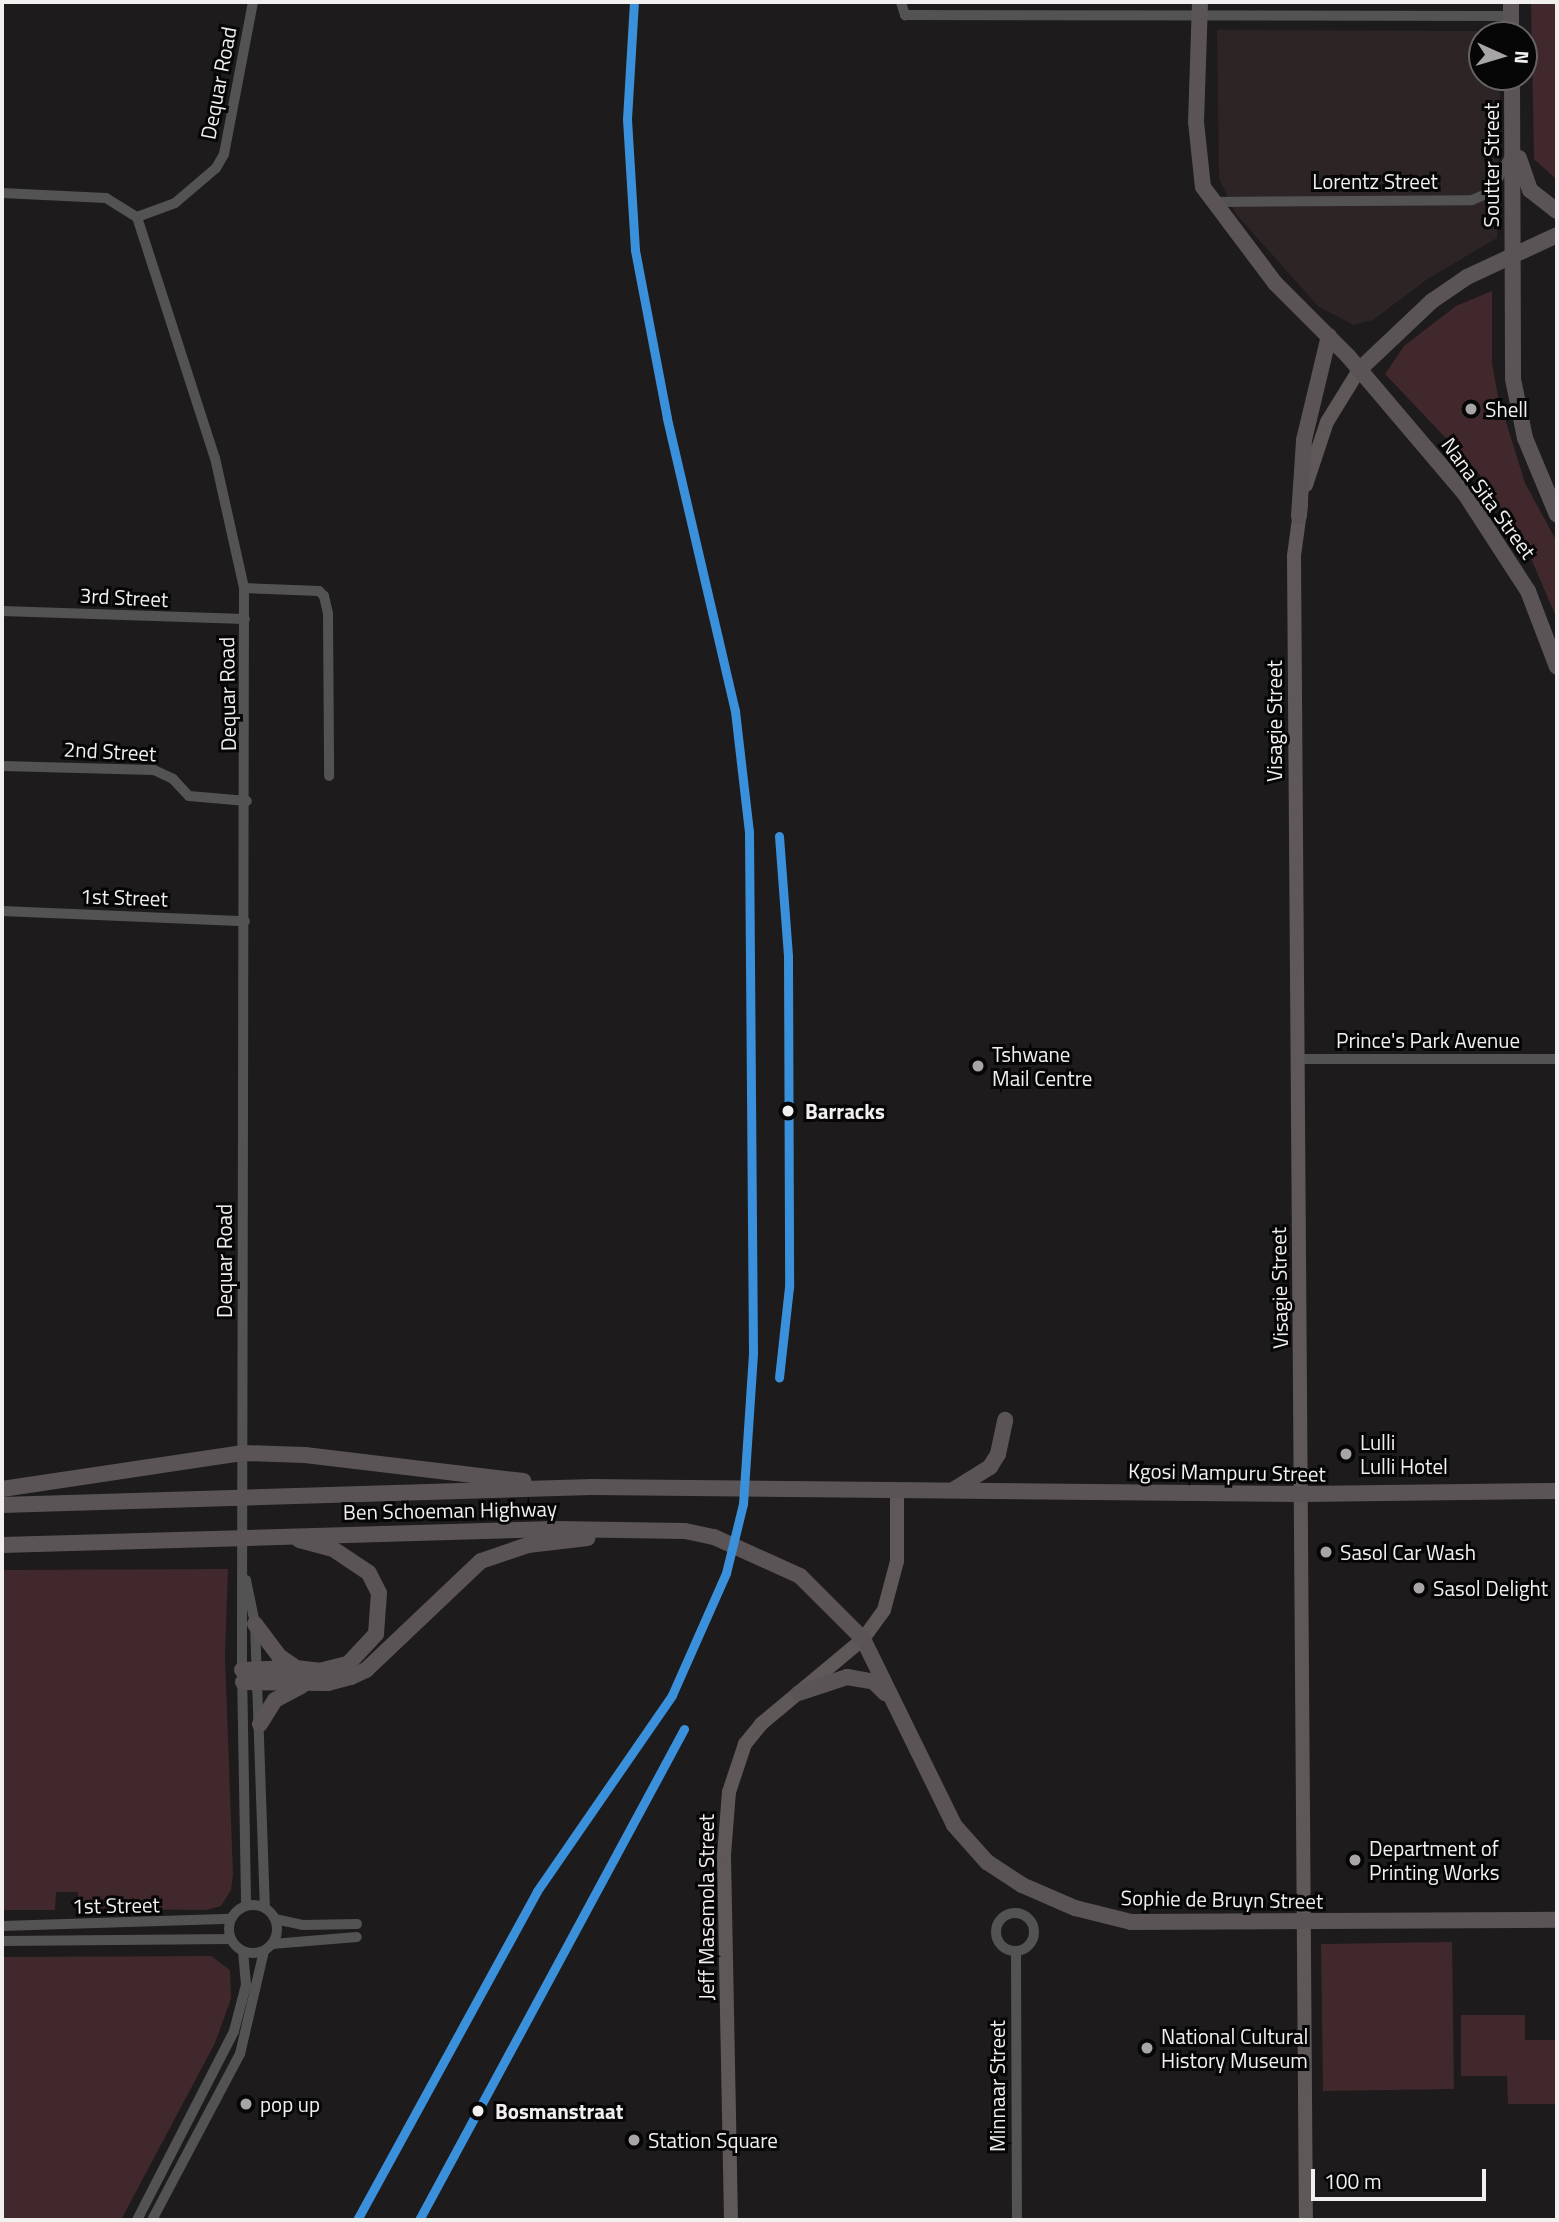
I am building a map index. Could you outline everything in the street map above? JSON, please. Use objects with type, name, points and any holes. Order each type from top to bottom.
[{"type":"main road","name":"Nana Sita Street","points":[[1200,9],[1198,167],[1212,202],[1275,283],[1329,336],[1465,494],[1502,547],[1528,591],[1557,667]]},
{"type":"main road","name":"Soutter Street","points":[[1512,91],[1513,253]]},
{"type":"main road","points":[[1512,107],[1525,182],[1541,201],[1557,211]]},
{"type":"main road","points":[[1359,370],[1432,300],[1513,253],[1557,235]]},
{"type":"main road","points":[[1513,253],[1511,328],[1516,406],[1555,511]]},
{"type":"main road","points":[[1299,516],[1306,428],[1329,336]]},
{"type":"main road","points":[[951,1491],[990,1467],[998,1454],[1005,1420]]},
{"type":"main road","points":[[2,1489],[243,1456],[306,1455],[571,1488]]},
{"type":"main road","name":"Ben Schoeman Highway","points":[[2,1505],[571,1488],[897,1491]]},
{"type":"main road","name":"Kgosi Mampuru Street","points":[[897,1491],[1302,1494],[1557,1490]]},
{"type":"main road","points":[[250,1676],[328,1683],[366,1670],[462,1574],[505,1549],[685,1531]]},
{"type":"main road","name":"Ben Schoeman Highway","points":[[2,1547],[253,1535],[685,1531],[714,1537],[800,1576],[863,1639]]},
{"type":"main road","points":[[250,1676],[296,1668],[333,1670],[365,1650],[379,1624],[379,1593],[369,1573],[334,1549],[253,1535]]},
{"type":"main road","points":[[255,1624],[270,1647],[296,1668]]},
{"type":"main road","name":"Sophie de Bruyn Street","points":[[863,1639],[954,1825],[987,1861],[1022,1885],[1075,1908],[1131,1922],[1557,1920]]},
{"type":"main road","points":[[799,1693],[835,1679],[859,1677],[874,1682],[896,1706]]},
{"type":"main road","points":[[260,1724],[284,1692],[310,1682]]},
{"type":"street","name":"Dequar Road","points":[[245,1575],[243,1456],[247,800],[244,588],[215,458],[137,217],[176,203],[216,168],[224,154],[253,2]]},
{"type":"street","points":[[901,2],[902,15],[1200,9],[1511,9]]},
{"type":"street","name":"Lorentz Street","points":[[1212,202],[1472,200],[1491,192],[1512,151]]},
{"type":"street","points":[[2,193],[106,198],[137,217]]},
{"type":"street","name":"Visagie Street","points":[[1306,2220],[1301,1923],[1302,1494],[1294,556],[1299,516],[1318,442],[1359,370]]},
{"type":"street","points":[[244,588],[319,591],[324,596],[328,614],[328,776]]},
{"type":"street","name":"3rd Street","points":[[2,611],[245,619]]},
{"type":"street","name":"2nd Street","points":[[2,766],[154,769],[173,779],[189,796],[247,800]]},
{"type":"street","name":"1st Street","points":[[2,911],[245,921]]},
{"type":"street","name":"Prince's Park Avenue","points":[[1298,1059],[1557,1059]]},
{"type":"street","name":"Jeff Masemola Street","points":[[731,2220],[724,1855],[729,1792],[746,1744],[799,1693],[863,1639],[884,1610],[893,1586],[897,1491]]},
{"type":"street","points":[[245,1575],[255,1624],[250,1676],[260,1724],[265,1908]]},
{"type":"street","points":[[136,2220],[234,2031],[246,1985],[243,1951],[231,1939],[230,1919],[246,1905],[250,1676],[245,1575]]},
{"type":"street","points":[[152,2220],[240,2054],[268,1947],[277,1933],[275,1919],[265,1908],[246,1905]]},
{"type":"street","name":"1st Street","points":[[2,1926],[230,1919]]},
{"type":"street","points":[[275,1919],[303,1925],[356,1924]]},
{"type":"street","points":[[243,1951],[357,1937]]},
{"type":"street","name":"1st Street","points":[[2,1941],[231,1939]]},
{"type":"street","name":"Minnaar Street","points":[[1016,1951],[1017,2220]]},
{"type":"shaded area","points":[[1531,2],[1557,2],[1557,180],[1534,159],[1533,91],[1538,91],[1538,21],[1531,21]]},
{"type":"shaded area","points":[[1217,30],[1468,31],[1468,91],[1500,91],[1497,238],[1429,278],[1373,320],[1354,325],[1319,307],[1235,213],[1219,178]]},
{"type":"shaded area","points":[[1492,291],[1492,363],[1498,396],[1525,483],[1557,542],[1557,619],[1524,542],[1477,471],[1385,374],[1404,346],[1456,306]]},
{"type":"shaded area","points":[[228,1569],[225,1656],[233,1875],[231,1890],[221,1906],[206,1910],[78,1909],[78,1892],[56,1892],[55,1910],[2,1910],[2,1570]]},
{"type":"shaded area","points":[[1452,1942],[1454,2089],[1323,2091],[1321,1944]]},
{"type":"shaded area","points":[[211,1956],[230,1970],[231,1999],[215,2043],[121,2220],[2,2220],[2,1957]]},
{"type":"shaded area","points":[[1461,2015],[1525,2015],[1525,2040],[1557,2040],[1557,2104],[1508,2104],[1507,2076],[1461,2076]]},
{"type":"railway","points":[[357,2220],[537,1891],[672,1695],[726,1573],[743,1504],[753,1353],[749,832],[735,711],[667,418],[635,250],[627,119],[634,2]]},
{"type":"transit line","points":[[357,2220],[537,1891],[672,1695],[726,1573],[743,1504],[753,1353],[749,832],[735,711],[667,418],[635,250],[627,119],[634,2]]},
{"type":"transit line","points":[[779,836],[788,956],[789,1287],[779,1377]]},
{"type":"transit line","points":[[419,2220],[684,1729]]},
{"type":"place","name":"Shell","points":[[1471,409]]},
{"type":"place","name":"Tshwane Mail Centre","points":[[978,1066]]},
{"type":"place","name":"Barracks","points":[[788,1111]]},
{"type":"place","name":"Lulli Lulli Hotel","points":[[1346,1454]]},
{"type":"place","name":"Sasol Car Wash","points":[[1326,1552]]},
{"type":"place","name":"Sasol Delight","points":[[1419,1588]]},
{"type":"place","name":"Department of Printing Works","points":[[1355,1860]]},
{"type":"place","name":"National Cultural History Museum","points":[[1147,2048]]},
{"type":"place","name":"pop up","points":[[246,2104]]},
{"type":"place","name":"Bosmanstraat","points":[[478,2111]]},
{"type":"place","name":"Station Square","points":[[634,2140]]}]
